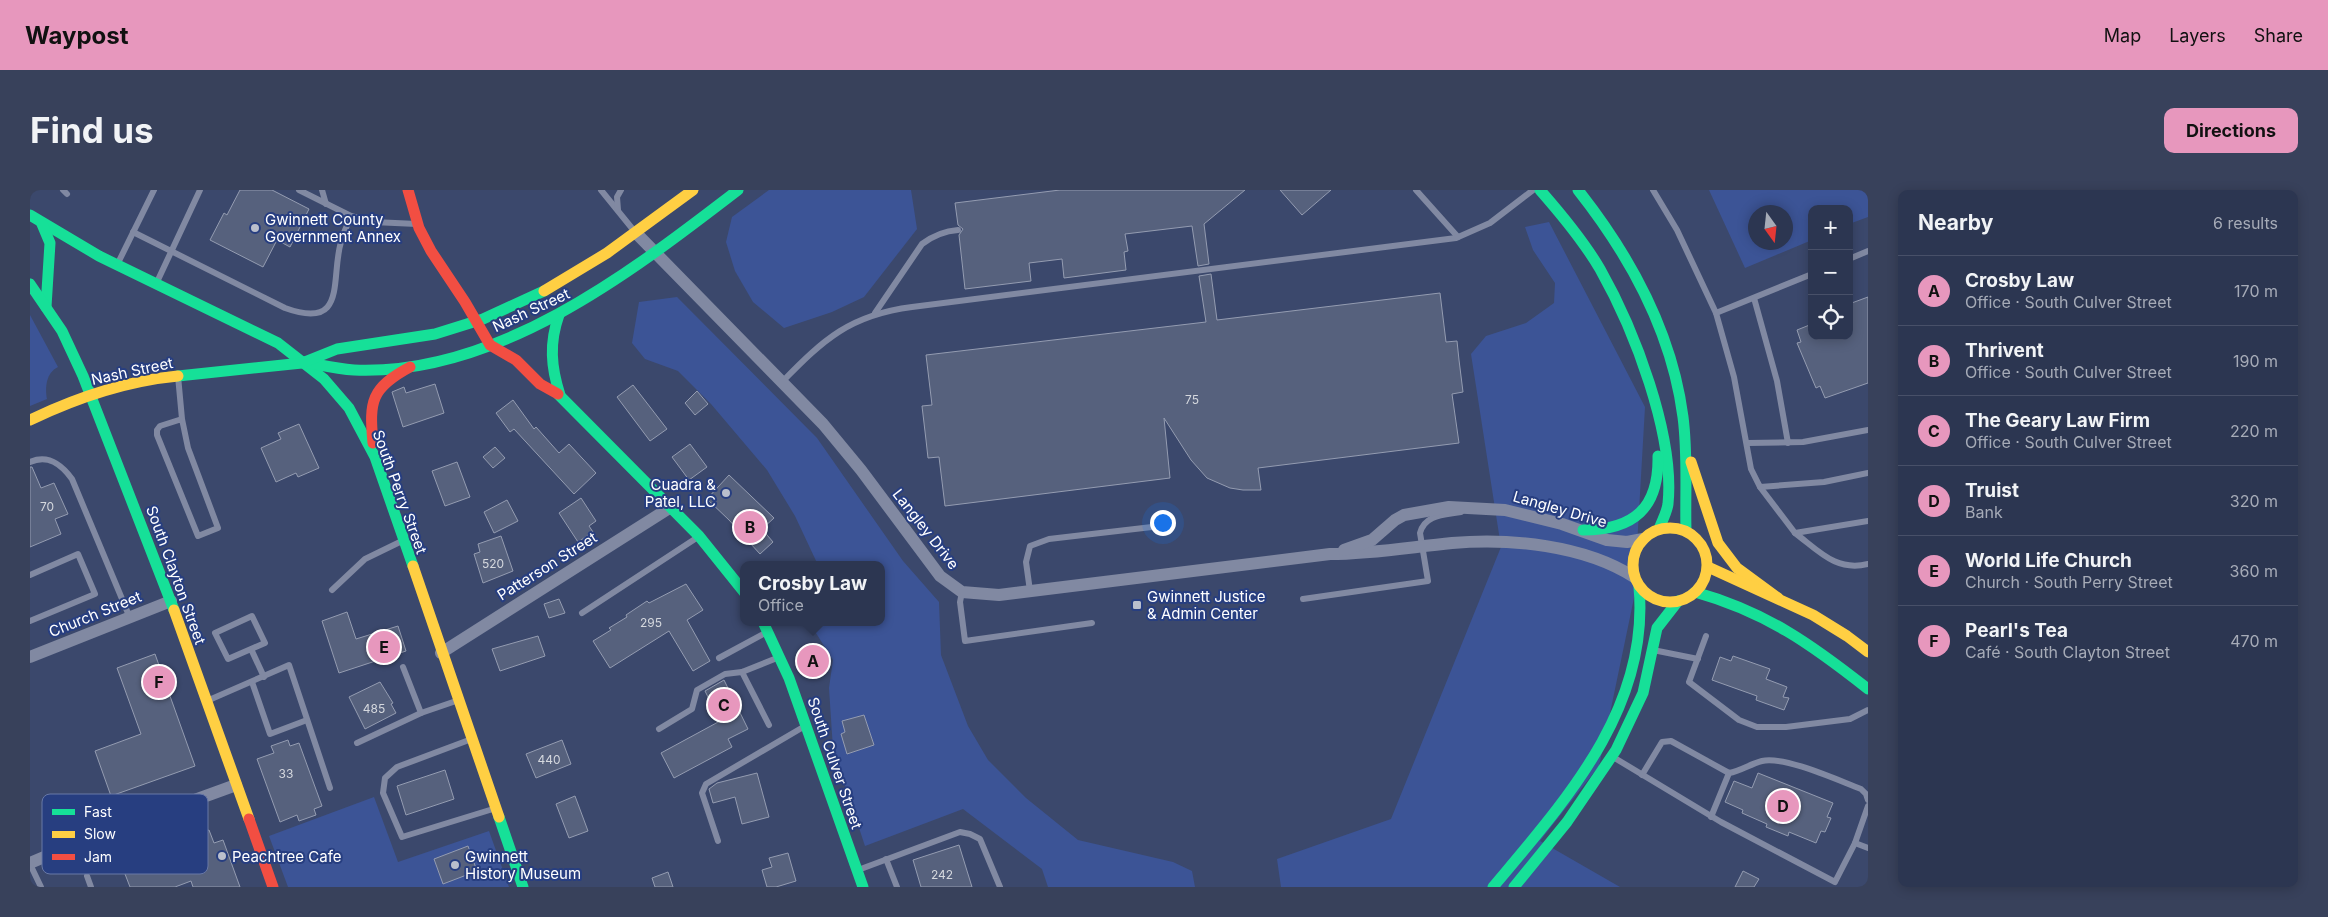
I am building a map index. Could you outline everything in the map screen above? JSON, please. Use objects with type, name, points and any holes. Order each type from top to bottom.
[{"type":"street","points":[[408,190],[418,224],[431,250],[477,321],[490,345],[516,360],[540,384],[560,395],[699,536],[740,587]]},
{"type":"street","name":"Nash Street","points":[[30,420],[90,394],[112,387],[178,376],[304,362],[335,350],[424,337],[477,321],[502,312],[553,286],[636,233],[693,190]]},
{"type":"street","name":"Nash Street","points":[[304,362],[353,370],[410,367],[490,345],[559,315],[656,253],[738,190]]},
{"type":"street","points":[[1493,887],[1574,784],[1612,724],[1624,698],[1638,649],[1641,623],[1633,557],[1643,539],[1659,529],[1664,523],[1670,501],[1670,478],[1660,423],[1629,329],[1612,292],[1588,250],[1540,190]]},
{"type":"street","points":[[1578,190],[1614,238],[1651,309],[1676,382],[1683,416],[1685,445],[1686,531]]},
{"type":"street","name":"South Perry Street","points":[[30,215],[42,224],[118,265],[278,343],[304,362],[338,393],[358,423],[375,457],[470,739],[523,887]]},
{"type":"street","points":[[42,224],[50,236],[51,244],[47,274],[46,307]]},
{"type":"street","name":"Langley Drive","points":[[636,233],[782,382],[842,447],[940,576],[962,592],[992,595],[1330,554],[1365,554],[1454,543],[1538,545],[1564,550],[1609,564],[1637,582]]},
{"type":"street","name":"South Clayton Street","points":[[30,284],[73,353],[90,394],[171,601],[272,887]]},
{"type":"street","points":[[559,315],[552,336],[550,360],[560,395]]},
{"type":"street","points":[[375,457],[371,417],[375,392],[392,376],[410,367]]},
{"type":"street","points":[[1583,530],[1602,532],[1623,525],[1643,512],[1655,493],[1659,469],[1652,421],[1652,396]]},
{"type":"street","points":[[1685,445],[1699,492],[1718,543],[1737,568],[1778,598]]},
{"type":"street","name":"Patterson Street","points":[[441,653],[671,507]]},
{"type":"street","name":"Langley Drive","points":[[1330,554],[1372,540],[1404,514],[1449,507],[1505,510],[1583,530],[1607,540],[1627,542],[1643,539]]},
{"type":"street","points":[[1637,582],[1652,598],[1669,602],[1678,601],[1695,592],[1703,584],[1708,567],[1700,542],[1686,531],[1668,527],[1659,529]]},
{"type":"street","points":[[1708,567],[1729,580],[1778,598],[1847,634],[1868,652]]},
{"type":"street","points":[[1695,592],[1746,608],[1786,627],[1868,689]]},
{"type":"street","name":"Church Street","points":[[30,657],[171,601]]},
{"type":"street","points":[[1514,887],[1558,834],[1611,756],[1641,702],[1657,627],[1678,601]]},
{"type":"street","name":"South Culver Street","points":[[766,627],[780,657],[806,726],[863,887]]},
{"type":"street","points":[[208,795],[236,785]]},
{"type":"street","points":[[30,863],[42,858]]},
{"type":"lane","points":[[118,265],[154,190]]},
{"type":"lane","points":[[157,283],[200,190]]},
{"type":"lane","points":[[299,190],[351,216],[373,222],[418,224]]},
{"type":"lane","points":[[322,190],[326,204]]},
{"type":"lane","points":[[601,190],[636,233]]},
{"type":"lane","points":[[619,211],[617,202],[621,190]]},
{"type":"lane","points":[[1416,190],[1458,237]]},
{"type":"lane","points":[[782,382],[828,338],[875,313],[1435,242],[1458,237],[1490,223],[1533,190]]},
{"type":"lane","points":[[1654,190],[1677,230],[1716,313],[1734,377],[1752,469],[1760,487],[1795,533],[1836,564],[1855,567],[1868,564]]},
{"type":"lane","points":[[133,232],[285,308],[310,315],[328,307],[332,299],[340,242],[351,216]]},
{"type":"lane","points":[[875,313],[922,244],[944,231],[958,230]]},
{"type":"lane","points":[[1853,257],[1868,251]]},
{"type":"lane","points":[[1716,313],[1808,276]]},
{"type":"lane","points":[[1754,298],[1777,381],[1788,442]]},
{"type":"lane","points":[[178,376],[182,419],[188,448],[218,528],[198,536],[157,435],[157,430],[160,426],[182,419]]},
{"type":"lane","points":[[1748,443],[1803,442],[1868,430]]},
{"type":"lane","points":[[30,462],[39,458],[50,459],[61,465],[72,479],[130,618]]},
{"type":"lane","points":[[1760,487],[1824,482],[1868,473]]},
{"type":"lane","points":[[1303,599],[1428,582],[1420,532],[1421,527],[1430,519],[1484,509]]},
{"type":"lane","points":[[1795,533],[1868,521]]},
{"type":"lane","points":[[1030,591],[1026,562],[1030,546],[1050,539],[1152,527]]},
{"type":"lane","points":[[582,613],[699,536]]},
{"type":"lane","points":[[332,590],[365,559],[403,540]]},
{"type":"lane","points":[[30,575],[78,554],[95,594],[30,621]]},
{"type":"lane","points":[[962,592],[960,602],[965,641],[1092,622]]},
{"type":"lane","points":[[252,616],[265,643],[251,649],[228,659],[215,633],[252,616]]},
{"type":"lane","points":[[719,658],[766,627]]},
{"type":"lane","points":[[1706,636],[1689,682],[1739,720],[1756,727],[1786,727],[1850,719],[1868,710]]},
{"type":"lane","points":[[251,649],[264,676]]},
{"type":"lane","points":[[1653,650],[1698,659]]},
{"type":"lane","points":[[659,729],[692,709],[697,690],[725,674],[742,672],[780,657]]},
{"type":"lane","points":[[206,702],[289,666],[330,788]]},
{"type":"lane","points":[[403,667],[421,713]]},
{"type":"lane","points":[[742,672],[769,725]]},
{"type":"lane","points":[[252,682],[270,734],[307,720]]},
{"type":"lane","points":[[357,743],[421,713],[457,701]]},
{"type":"lane","points":[[718,841],[702,792],[706,784],[806,726]]},
{"type":"lane","points":[[470,739],[398,767],[384,778],[384,792],[402,837],[494,808]]},
{"type":"lane","points":[[1642,775],[1662,742],[1671,742],[1729,773],[1739,771],[1762,761],[1775,760],[1786,762],[1861,789],[1866,794],[1868,800]]},
{"type":"lane","points":[[1611,756],[1711,817],[1835,882],[1855,842],[1868,806]]},
{"type":"lane","points":[[1711,817],[1729,773]]},
{"type":"lane","points":[[856,871],[960,832],[980,839],[1000,887]]},
{"type":"lane","points":[[1855,842],[1868,848]]},
{"type":"lane","points":[[886,859],[897,887]]},
{"type":"lane","points":[[30,863],[41,887]]},
{"type":"lane","points":[[87,876],[91,887]]},
{"type":"shaded area","points":[[769,190],[911,190],[917,229],[864,297],[832,312],[784,328],[753,302],[735,271],[726,242],[732,217]]},
{"type":"shaded area","points":[[1709,190],[1868,190],[1868,217],[1853,223],[1853,205],[1808,205],[1808,242],[1793,248],[1793,205],[1748,205],[1748,250],[1788,250],[1745,268]]},
{"type":"shaded area","points":[[1549,222],[1645,407],[1634,598],[1599,766],[1540,841],[1620,887],[1281,887],[1277,859],[1391,819],[1501,547],[1471,354],[1486,336],[1526,323],[1554,303],[1555,283],[1533,250],[1525,227]]},
{"type":"shaded area","points":[[677,297],[817,438],[903,561],[939,602],[941,655],[968,726],[988,760],[1026,798],[1078,840],[1173,862],[1192,871],[1195,887],[1048,887],[1042,869],[963,809],[865,846],[833,749],[829,688],[833,660],[812,626],[885,626],[885,561],[816,561],[795,516],[767,470],[711,404],[678,371],[645,359],[632,343],[639,302]]},
{"type":"shaded area","points":[[30,315],[58,367],[51,373],[47,381],[47,399],[30,406]]},
{"type":"shaded area","points":[[374,797],[398,862],[489,831],[509,887],[288,887],[269,836]]},
{"type":"building","name":"Gwinnett County Government Annex","points":[[240,190],[272,190],[309,209],[290,247],[277,240],[263,267],[210,240],[224,213],[227,215]]},
{"type":"building","points":[[1060,190],[1245,190],[1204,224],[1209,264],[1198,266],[1192,226],[1125,234],[1128,251],[1124,252],[1126,270],[1064,278],[1062,259],[1029,263],[1031,281],[965,289],[959,235],[963,229],[958,225],[955,203]]},
{"type":"building","points":[[1280,190],[1331,190],[1302,215]]},
{"type":"building","points":[[1211,274],[1217,320],[1440,293],[1446,342],[1457,341],[1463,392],[1452,394],[1459,443],[1258,468],[1261,490],[1243,490],[1230,488],[1207,478],[1191,460],[1164,418],[1170,478],[945,506],[939,457],[928,458],[922,406],[932,405],[926,355],[1206,322],[1199,276]]},
{"type":"building","points":[[1868,297],[1868,383],[1825,398],[1820,386],[1816,388],[1797,343],[1801,342],[1797,330],[1808,326],[1808,340],[1853,340],[1853,303]]},
{"type":"building","points":[[435,384],[444,413],[403,427],[392,392],[404,387],[406,393]]},
{"type":"building","points":[[633,385],[667,429],[650,441],[617,397]]},
{"type":"building","points":[[697,391],[708,404],[695,415],[685,403]]},
{"type":"building","points":[[513,400],[534,429],[536,427],[559,453],[569,444],[596,473],[574,494],[514,429],[510,432],[496,413]]},
{"type":"building","points":[[299,424],[319,468],[298,477],[296,473],[276,482],[261,448],[281,439],[278,433]]},
{"type":"building","points":[[690,444],[707,467],[689,480],[672,457]]},
{"type":"building","points":[[495,447],[505,458],[493,468],[483,457]]},
{"type":"building","points":[[457,462],[470,497],[445,506],[432,471]]},
{"type":"building","points":[[30,467],[32,467],[41,488],[54,483],[68,514],[55,519],[61,534],[30,547]]},
{"type":"building","points":[[729,475],[774,518],[762,529],[773,542],[760,554],[707,499]]},
{"type":"building","points":[[581,498],[596,521],[589,526],[593,532],[578,542],[559,513]]},
{"type":"building","points":[[507,500],[518,521],[494,533],[484,512]]},
{"type":"building","points":[[501,536],[513,571],[483,583],[474,554],[480,552],[478,544]]},
{"type":"building","points":[[686,584],[703,610],[687,620],[710,661],[693,671],[669,631],[610,668],[593,641],[611,630],[609,628],[647,601],[649,603]]},
{"type":"building","points":[[559,599],[565,613],[549,618],[544,604]]},
{"type":"building","points":[[347,612],[356,639],[398,626],[406,651],[339,673],[322,621]]},
{"type":"building","points":[[538,636],[545,656],[500,671],[492,649]]},
{"type":"building","points":[[817,646],[828,668],[810,677],[799,655]]},
{"type":"building","points":[[155,654],[195,766],[117,794],[110,794],[95,751],[141,734],[117,668]]},
{"type":"building","points":[[1733,656],[1770,669],[1766,679],[1787,687],[1783,697],[1789,698],[1784,710],[1756,700],[1757,696],[1712,680],[1720,657],[1731,661]]},
{"type":"building","points":[[724,680],[748,729],[728,739],[732,747],[674,778],[661,753],[720,721],[705,691]]},
{"type":"building","points":[[380,682],[393,703],[391,704],[396,713],[365,729],[349,697]]},
{"type":"building","points":[[864,715],[874,745],[847,754],[841,734],[845,732],[842,721]]},
{"type":"building","points":[[288,740],[290,746],[299,743],[322,806],[314,809],[316,815],[299,821],[297,815],[280,822],[257,759],[274,753],[271,746]]},
{"type":"building","points":[[562,740],[571,764],[536,778],[526,754]]},
{"type":"building","points":[[445,770],[454,799],[406,815],[397,786]]},
{"type":"building","points":[[757,773],[769,817],[742,824],[735,797],[713,803],[709,789],[717,783]]},
{"type":"building","points":[[1758,773],[1833,803],[1827,817],[1831,818],[1825,832],[1821,831],[1816,843],[1789,832],[1788,836],[1766,827],[1767,824],[1742,813],[1743,810],[1725,802],[1734,781],[1752,788]]},
{"type":"building","points":[[575,796],[588,831],[569,838],[556,804]]},
{"type":"building","points":[[208,830],[214,843],[223,840],[240,887],[193,887],[191,881],[175,887],[130,887],[125,874],[208,874]]},
{"type":"building","points":[[959,845],[972,887],[921,887],[913,860]]},
{"type":"building","points":[[468,846],[477,871],[443,884],[434,859]]},
{"type":"building","points":[[788,853],[796,881],[776,887],[767,887],[762,870],[772,867],[769,858]]},
{"type":"building","points":[[1743,871],[1759,879],[1754,887],[1735,887]]},
{"type":"building","points":[[668,872],[673,887],[655,887],[652,878]]},
{"type":"traffic: fast","points":[[305,362],[354,370],[407,367],[459,356],[510,338],[559,313],[607,285],[653,254],[738,190]]},
{"type":"traffic: fast","points":[[1540,190],[1572,228],[1600,269],[1626,321],[1649,383],[1659,415],[1668,477],[1668,504],[1659,529]]},
{"type":"traffic: fast","points":[[1578,190],[1632,269],[1659,325],[1669,355],[1678,386],[1685,431],[1686,531]]},
{"type":"traffic: fast","points":[[30,215],[99,256],[278,343],[324,379],[349,408],[375,457],[413,566]]},
{"type":"traffic: fast","points":[[42,224],[50,243],[46,307]]},
{"type":"traffic: fast","points":[[30,284],[62,331],[83,376],[174,610]]},
{"type":"traffic: fast","points":[[178,376],[302,363],[337,349],[435,334],[483,319],[544,291]]},
{"type":"traffic: fast","points":[[559,315],[552,355],[560,395]]},
{"type":"traffic: fast","points":[[558,394],[699,536],[740,587]]},
{"type":"traffic: fast","points":[[1583,530],[1616,526],[1640,512],[1654,490],[1658,456]]},
{"type":"traffic: fast","points":[[1493,887],[1574,786],[1598,750],[1617,712],[1631,673],[1639,631],[1639,587]]},
{"type":"traffic: fast","points":[[1695,592],[1744,609],[1787,631],[1868,689]]},
{"type":"traffic: fast","points":[[1514,887],[1567,822],[1616,750],[1643,693],[1657,628],[1678,601]]},
{"type":"traffic: fast","points":[[765,626],[789,678],[863,887]]},
{"type":"traffic: fast","points":[[499,817],[523,887]]},
{"type":"traffic: slow","points":[[544,291],[607,253],[693,190]]},
{"type":"traffic: slow","points":[[30,420],[102,391],[158,378],[178,376]]},
{"type":"traffic: slow","points":[[1691,462],[1718,543],[1737,568],[1778,598]]},
{"type":"traffic: slow","points":[[1663,528],[1677,528],[1691,534],[1701,544],[1707,558],[1707,565],[1705,579],[1691,596],[1677,602],[1663,602],[1649,596],[1639,586],[1633,572],[1633,558],[1639,544],[1649,534],[1663,528]]},
{"type":"traffic: slow","points":[[413,566],[499,817]]},
{"type":"traffic: slow","points":[[1708,567],[1813,615],[1847,636],[1868,652]]},
{"type":"traffic: slow","points":[[174,610],[249,819]]},
{"type":"traffic: jam","points":[[408,190],[419,228],[431,251],[465,302],[490,345],[516,360],[540,384],[558,394]]},
{"type":"traffic: jam","points":[[373,443],[372,416],[375,397],[387,382],[410,367]]},
{"type":"traffic: jam","points":[[249,819],[273,887]]},
{"type":"place","name":"Gwinnett County Government Annex","points":[[255,228]]},
{"type":"place","name":"Cuadra & Patel, LLC","points":[[726,493]]},
{"type":"place","name":"Thrivent","points":[[750,527]]},
{"type":"place","name":"Gwinnett Justice & Admin Center","points":[[1137,605]]},
{"type":"place","name":"World Life Church","points":[[384,647]]},
{"type":"place","name":"Crosby Law","points":[[813,661]]},
{"type":"place","name":"Pearl's Tea","points":[[159,682]]},
{"type":"place","name":"The Geary Law Firm","points":[[724,705]]},
{"type":"place","name":"Truist","points":[[1783,806]]},
{"type":"place","name":"Peachtree Cafe","points":[[222,856]]},
{"type":"place","name":"Gwinnett History Museum","points":[[455,865]]}]
